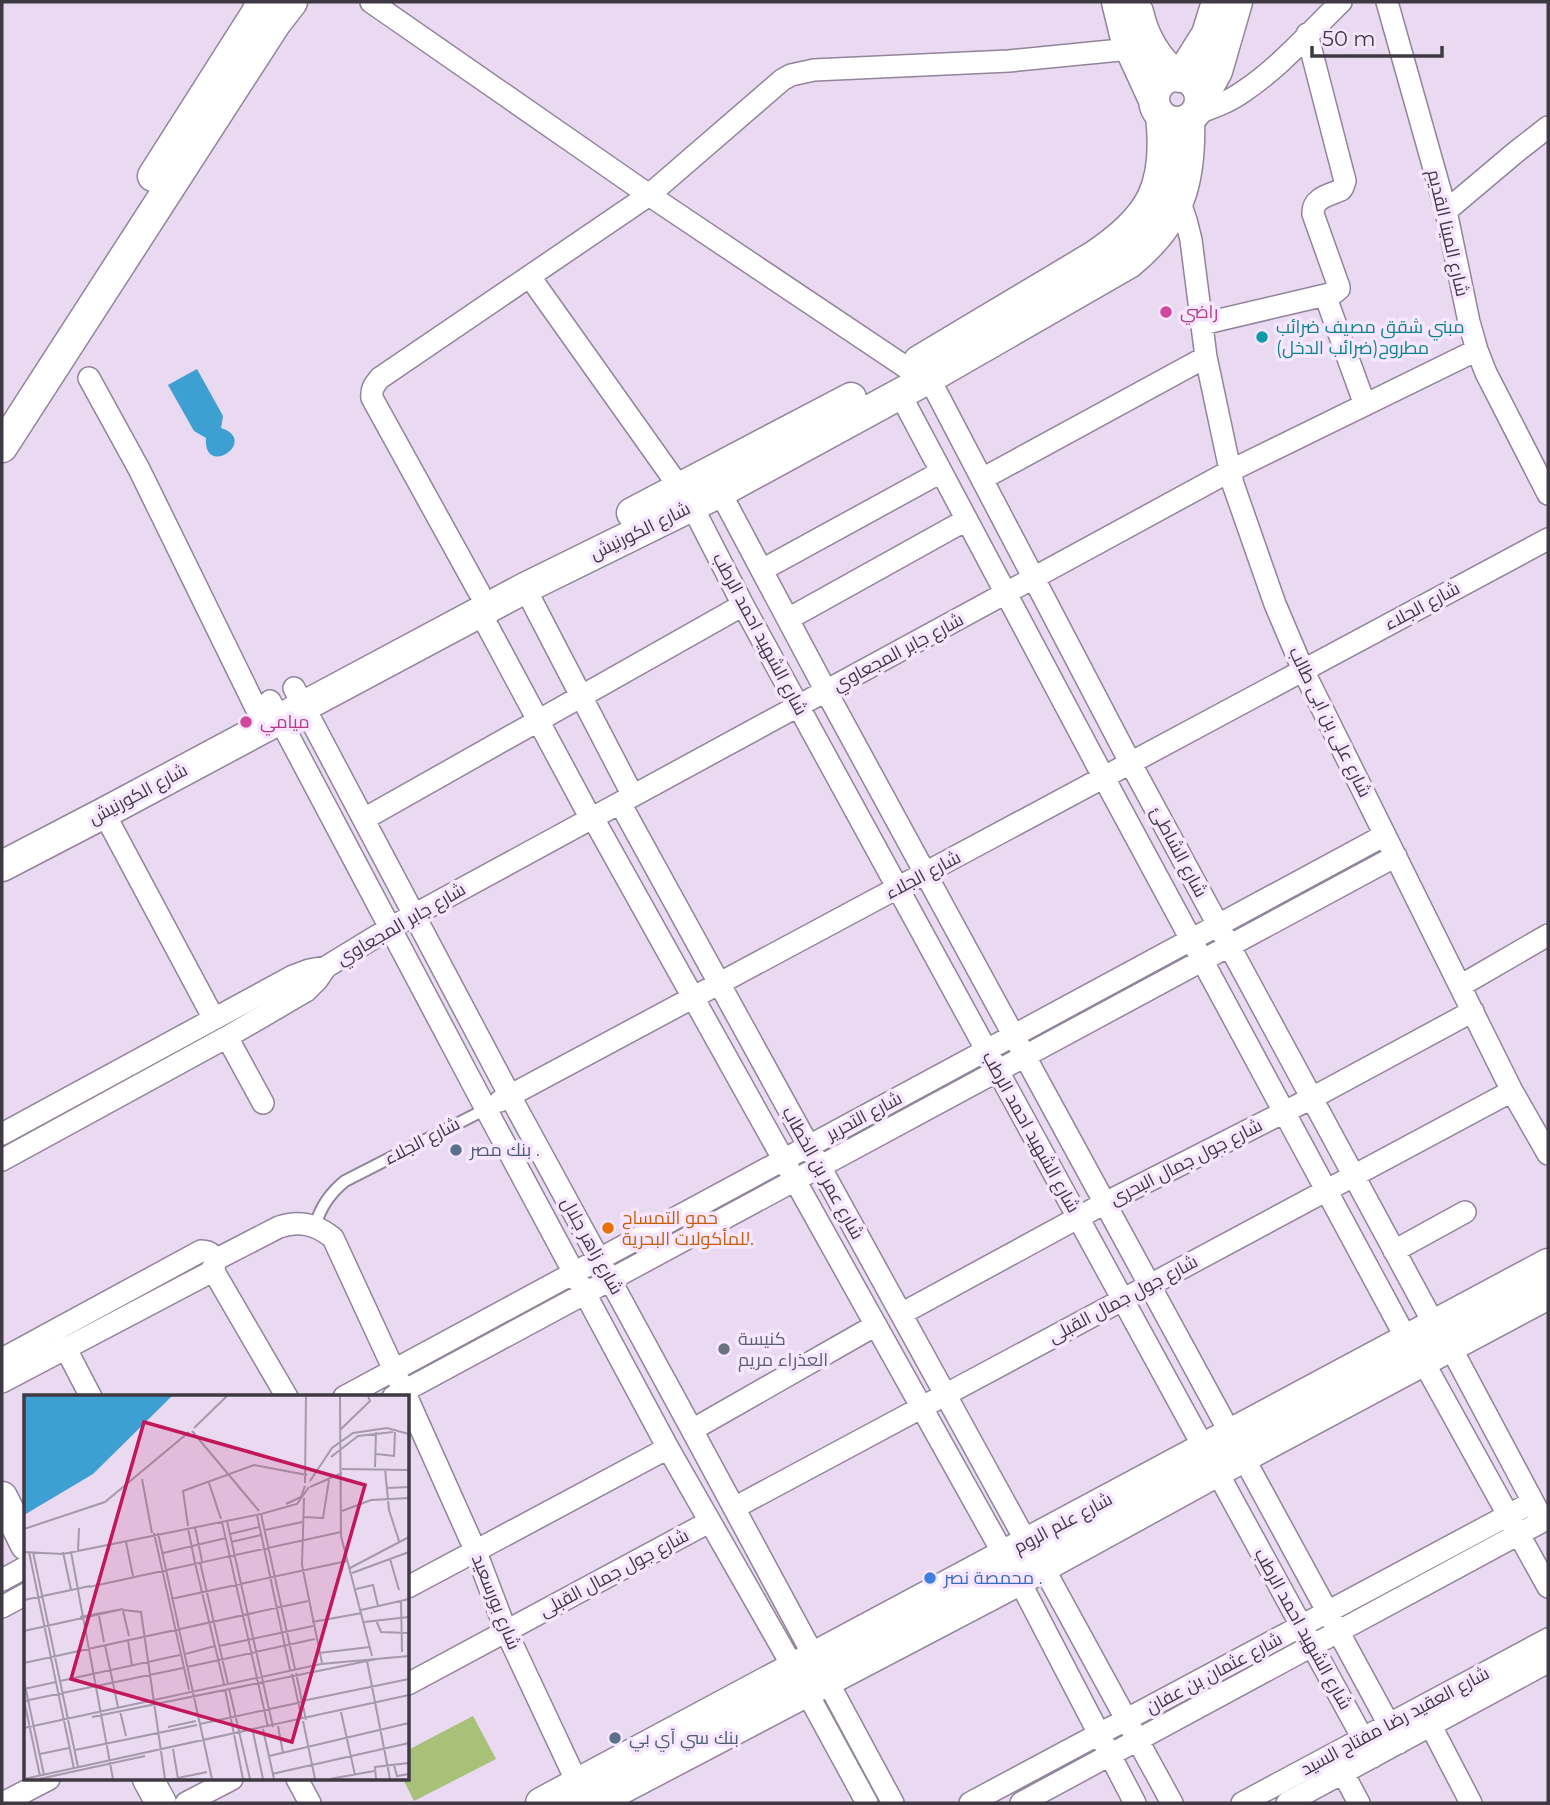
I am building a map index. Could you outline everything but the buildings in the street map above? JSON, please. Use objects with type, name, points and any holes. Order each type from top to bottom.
[{"type":"street","points":[[2,412],[262,2]]},
{"type":"street","points":[[2,447],[275,24],[292,2]]},
{"type":"street","points":[[371,2],[912,380]]},
{"type":"street","points":[[1117,2],[1124,30],[1168,78],[1160,83],[1155,91],[1180,110],[1221,105],[1245,91],[1273,68],[1341,2]]},
{"type":"street","points":[[1135,2],[1156,63]]},
{"type":"street","points":[[530,276],[649,195],[782,80],[792,75],[814,70],[1009,61],[1156,63],[1207,34],[1217,2]]},
{"type":"street","points":[[1161,213],[1164,148],[1180,110],[1217,71],[1237,2]]},
{"type":"street","name":"شارع المينا القديم","points":[[1387,2],[1446,211],[1477,350],[1548,494]]},
{"type":"street","points":[[1202,324],[1337,292],[1339,287],[1312,209],[1317,200],[1341,190],[1345,181],[1307,34]]},
{"type":"street","points":[[1446,211],[1548,127]]},
{"type":"street","name":"شارع على بن ابى طالب","points":[[1161,213],[1193,260],[1206,357],[1237,501],[1288,638],[1512,1090],[1548,1154]]},
{"type":"street","name":"شارع الكورنيش","points":[[2,843],[686,497],[1111,274],[1129,263],[1161,213]]},
{"type":"street","name":"شارع الشهيد احمد الرطب","points":[[530,276],[686,497],[798,707],[1368,1748]]},
{"type":"street","name":"شارع عمر بن الخطاب","points":[[530,276],[380,378],[371,391],[372,398],[480,602],[538,720],[922,1408],[1126,1720],[1172,1803]]},
{"type":"street","points":[[1325,295],[1365,405]]},
{"type":"street","name":"شارع جابر المجعاوي","points":[[2,1160],[220,1028],[300,972],[326,967],[390,928],[1230,471],[1477,350]]},
{"type":"street","points":[[982,479],[1206,357]]},
{"type":"street","points":[[89,378],[139,470],[281,704]]},
{"type":"street","name":"شارع الكورنيش","points":[[480,602],[525,588],[686,497],[720,492],[912,380]]},
{"type":"street","name":"شارع الشاطئ","points":[[912,380],[941,472],[1326,1190],[1548,1587]]},
{"type":"street","name":"شارع الشاطئ","points":[[912,380],[982,479],[1131,764],[1394,1251],[1543,1516]]},
{"type":"street","points":[[762,570],[941,472]]},
{"type":"street","name":"شارع الشهيد احمد الرطب","points":[[720,492],[1013,1036],[1394,1733]]},
{"type":"street","points":[[788,619],[967,520]]},
{"type":"street","name":"شارع الجلاء","points":[[486,1109],[1548,539]]},
{"type":"street","name":"شارع عمر بن الخطاب","points":[[525,588],[581,695],[626,800],[720,985],[945,1395],[1023,1561],[1099,1734],[1135,1803]]},
{"type":"street","points":[[364,819],[743,605]]},
{"type":"street","name":"شارع الكورنيش","points":[[2,866],[104,813],[281,704]]},
{"type":"street","name":"شارع زاهر جلال","points":[[281,704],[364,819],[510,1096],[734,1508],[867,1803]]},
{"type":"street","name":"شارع زاهر جلال","points":[[281,704],[390,928],[709,1522],[893,1803]]},
{"type":"street","points":[[104,813],[262,1102]]},
{"type":"street","name":"شارع التحرير","points":[[348,1395],[1385,835]]},
{"type":"street","name":"شارع التحرير","points":[[405,1395],[585,1294],[1396,856]]},
{"type":"street","points":[[1460,986],[1548,935]]},
{"type":"street","name":"شارع جول جمال البحرى","points":[[901,1314],[1105,1203],[1312,1098],[1473,1011]]},
{"type":"street","name":"شارع جابر المجعاوي","points":[[2,1134],[220,1028]]},
{"type":"street","name":"شارع جول جمال القبلى","points":[[734,1508],[1512,1090]]},
{"type":"street","points":[[1394,1251],[1465,1212]]},
{"type":"street","points":[[2,1359],[214,1265],[279,1227],[296,1223],[315,1226]]},
{"type":"street","name":"شارع بورسعيد","points":[[315,1226],[332,1238],[394,1370],[403,1395]]},
{"type":"street","name":"شارع علم الروم","points":[[541,1803],[586,1797],[1415,1350],[1548,1264]]},
{"type":"street","points":[[214,1265],[286,1395]]},
{"type":"street","name":"شارع علم الروم","points":[[1442,1335],[1548,1294]]},
{"type":"street","points":[[2,1382],[65,1347],[121,1307]]},
{"type":"street","points":[[692,1430],[876,1325]]},
{"type":"street","points":[[65,1347],[90,1395]]},
{"type":"street","name":"شارع بورسعيد","points":[[410,1411],[476,1552],[506,1631],[586,1797]]},
{"type":"street","points":[[410,1586],[668,1448]]},
{"type":"street","points":[[2,1497],[24,1541]]},
{"type":"street","name":"شارع عثمان بن عفان","points":[[970,1803],[1508,1515],[1543,1516]]},
{"type":"street","name":"شارع عثمان بن عفان","points":[[1021,1803],[1519,1534],[1543,1516]]},
{"type":"street","name":"شارع جول جمال القبلى","points":[[410,1683],[709,1522]]},
{"type":"street","points":[[2,1580],[24,1568]]},
{"type":"street","points":[[2,1607],[24,1595]]},
{"type":"street","name":"شارع العقيد رضا مفتاح السيد","points":[[1242,1803],[1368,1748],[1548,1639]]},
{"type":"street","name":"شارع العقيد رضا مفتاح السيد","points":[[1394,1733],[1431,1726],[1548,1662]]},
{"type":"street","points":[[1431,1726],[1471,1803]]},
{"type":"street","name":"شارع العقيد رضا مفتاح السيد","points":[[1287,1803],[1343,1773],[1368,1748]]},
{"type":"street","points":[[1343,1773],[1359,1803]]},
{"type":"street","points":[[3,1803],[47,1780]]},
{"type":"street","points":[[149,1780],[161,1803]]},
{"type":"street","points":[[186,1803],[230,1780]]},
{"type":"street","points":[[298,1780],[310,1803]]},
{"type":"lane","name":"شارع الجلاء","points":[[315,1226],[329,1196],[345,1181],[486,1109]]},
{"type":"green space","points":[[473,1716],[496,1759],[414,1801],[404,1780],[410,1780],[410,1749]]},
{"type":"water","points":[[197,369],[223,416],[221,428],[231,434],[235,441],[233,448],[220,456],[213,456],[207,450],[206,438],[194,431],[168,385]]},
{"type":"place","name":"راضي","points":[[1166,312]]},
{"type":"place","name":"مبني شقق مصيف ضرائب مطروح(ضرائب الدخل)","points":[[1262,337]]},
{"type":"place","name":"ميامي","points":[[246,722]]},
{"type":"place","name":"بنك مصر .","points":[[456,1150]]},
{"type":"place","name":"حمو التمساح للمأكولات البحرية.","points":[[608,1228]]},
{"type":"place","name":"كنيسة العذراء مريم","points":[[724,1349]]},
{"type":"place","name":"محمصة نصر .","points":[[930,1578]]},
{"type":"place","name":"بنك سي آي بي","points":[[615,1738]]}]
